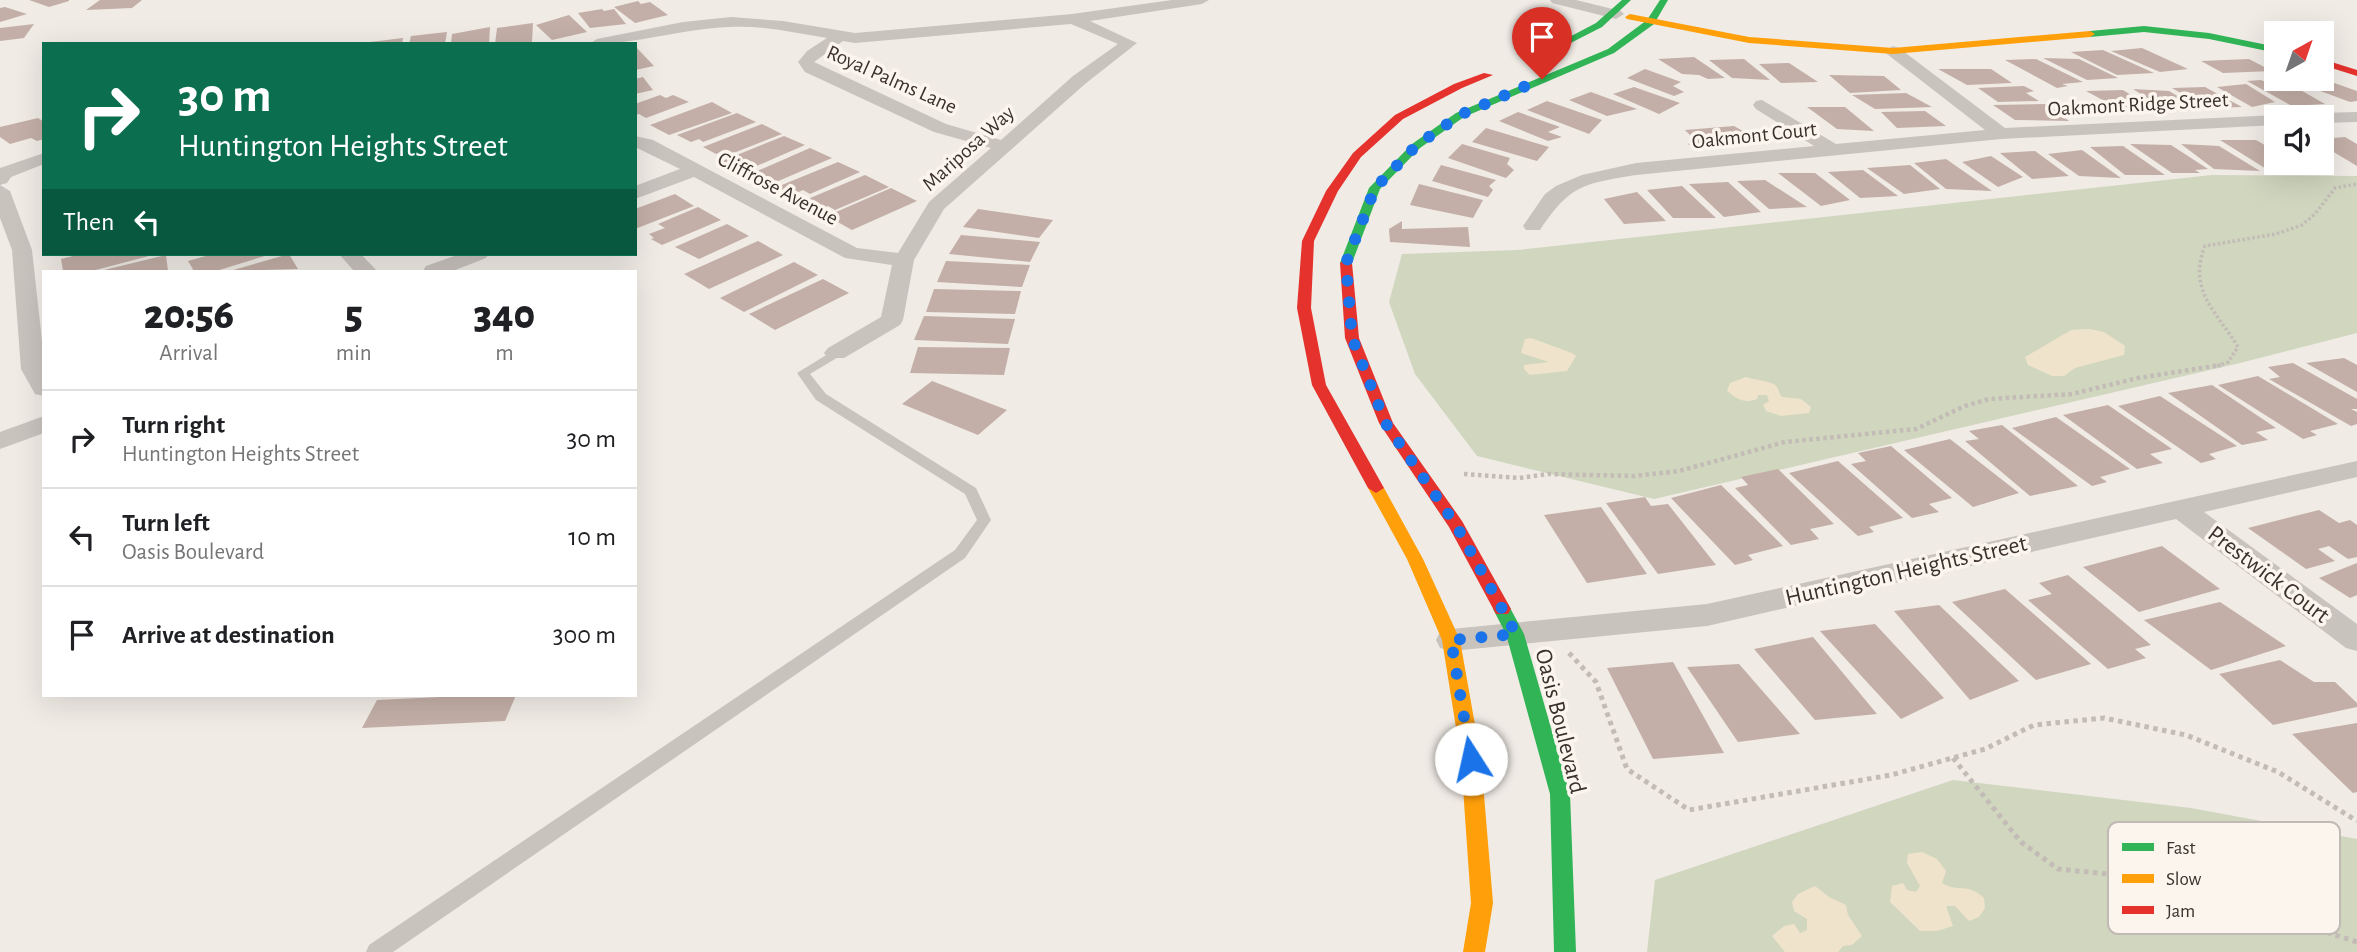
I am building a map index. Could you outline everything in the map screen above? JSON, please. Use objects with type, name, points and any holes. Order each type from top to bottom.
[{"type":"street","points":[[607,42],[683,27],[731,23],[783,26],[840,36],[866,37],[1072,19],[1202,0]]},
{"type":"street","points":[[1557,0],[1651,22],[1749,40],[1893,51],[2144,29],[2209,36],[2264,47]]},
{"type":"street","points":[[1530,59],[1597,27],[1616,14],[1627,0]]},
{"type":"street","name":"Oasis Boulevard","points":[[1565,952],[1560,793],[1516,634],[1456,525],[1386,424],[1352,338],[1346,263],[1375,188],[1416,146],[1460,115],[1611,51],[1651,22],[1664,0]]},
{"type":"street","name":"Mariposa Way","points":[[836,353],[892,320],[904,260],[936,206],[1079,80],[1129,43],[1072,19]]},
{"type":"street","name":"Royal Palms Lane","points":[[840,36],[813,54],[806,62],[811,69],[940,128],[1003,146]]},
{"type":"street","points":[[1893,51],[2001,134]]},
{"type":"street","points":[[2334,66],[2357,73]]},
{"type":"street","points":[[1474,952],[1482,903],[1471,759],[1451,640],[1415,559],[1319,385],[1304,308],[1308,241],[1332,191],[1357,155],[1399,117],[1458,86],[1506,68]]},
{"type":"street","points":[[1762,105],[1832,150]]},
{"type":"street","points":[[2334,118],[2357,117]]},
{"type":"street","name":"Oakmont Ridge Street","points":[[2001,134],[2264,121]]},
{"type":"street","name":"Oakmont Court","points":[[1532,226],[1551,196],[1583,179],[1629,164],[1832,150],[2001,134]]},
{"type":"street","name":"Cliffrose Avenue","points":[[637,142],[647,144],[852,254],[904,260]]},
{"type":"street","points":[[42,159],[1,181],[22,250],[33,369],[42,385]]},
{"type":"street","points":[[637,192],[695,170]]},
{"type":"street","points":[[351,256],[365,270]]},
{"type":"street","points":[[437,270],[474,256]]},
{"type":"street","points":[[0,441],[42,425]]},
{"type":"street","name":"Huntington Heights Street","points":[[1451,640],[1707,615],[2357,469]]},
{"type":"street","name":"Prestwick Court","points":[[2181,509],[2357,640]]},
{"type":"lane","points":[[376,952],[960,554],[984,520],[971,491],[821,397],[803,373],[836,353]]},
{"type":"path","points":[[1464,474],[1519,478],[1548,474],[1634,475],[1679,471],[1785,442],[1916,429],[1965,406],[1989,399],[2072,394],[2138,378],[2211,368],[2228,362],[2238,346],[2198,283],[2196,269],[2205,246],[2289,230],[2311,218],[2335,187],[2357,184]]},
{"type":"path","points":[[1549,631],[1596,682],[1627,769],[1689,810],[1891,775],[1985,749],[2034,724],[2104,719],[2186,735],[2266,767],[2357,821]]},
{"type":"path","points":[[1953,758],[2021,842],[2058,869],[2108,874]]},
{"type":"path","points":[[2332,934],[2357,942]]},
{"type":"green space","points":[[2212,175],[2357,176],[2357,333],[2240,363],[1654,499],[1477,456],[1415,374],[1389,302],[1402,254],[1518,250]]},
{"type":"green space","points":[[1953,780],[2191,808],[2266,822],[2108,822],[2108,934],[2340,934],[2340,836],[2357,839],[2357,952],[1647,952],[1655,880]]},
{"type":"sand","points":[[2090,329],[2104,332],[2125,346],[2124,355],[2075,368],[2064,376],[2052,376],[2028,365],[2025,357],[2071,330]]},
{"type":"sand","points":[[1531,338],[1576,356],[1567,371],[1530,375],[1524,365],[1549,362],[1521,353],[1525,339]]},
{"type":"sand","points":[[1746,377],[1774,384],[1782,397],[1801,399],[1811,407],[1809,413],[1781,416],[1766,411],[1763,405],[1769,401],[1767,395],[1758,395],[1757,399],[1744,401],[1727,391],[1730,383]]},
{"type":"sand","points":[[1922,852],[1937,859],[1946,871],[1942,883],[1973,890],[1984,898],[1985,908],[1979,917],[1969,921],[1955,906],[1946,906],[1953,926],[1937,931],[1920,931],[1890,902],[1892,886],[1903,883],[1907,890],[1916,892],[1920,886],[1907,863],[1908,854]]},
{"type":"sand","points":[[1815,886],[1846,905],[1848,915],[1862,936],[1852,945],[1843,946],[1838,952],[1785,952],[1772,936],[1784,926],[1794,924],[1800,933],[1807,930],[1807,919],[1794,911],[1792,902],[1798,894]]},
{"type":"building","points":[[29,0],[69,0],[69,1],[49,7]]},
{"type":"building","points":[[100,0],[142,0],[132,8],[86,10]]},
{"type":"building","points":[[638,1],[641,4],[650,2],[668,15],[635,23],[614,7]]},
{"type":"building","points":[[0,8],[27,14],[0,22]]},
{"type":"building","points":[[614,9],[626,24],[590,28],[578,13]]},
{"type":"building","points":[[569,15],[587,32],[552,40],[536,25]]},
{"type":"building","points":[[533,23],[532,42],[495,42],[497,28]]},
{"type":"building","points":[[34,24],[24,38],[0,41],[0,28]]},
{"type":"building","points":[[490,27],[489,42],[451,42],[452,34]]},
{"type":"building","points":[[447,32],[445,42],[410,42],[411,36]]},
{"type":"building","points":[[403,38],[402,42],[370,42]]},
{"type":"building","points":[[637,48],[654,66],[637,70]]},
{"type":"building","points":[[2142,48],[2188,69],[2160,72],[2111,51]]},
{"type":"building","points":[[2103,50],[2154,73],[2117,75],[2071,52]]},
{"type":"building","points":[[1694,57],[1725,78],[1708,79],[1699,75],[1682,74],[1658,59]]},
{"type":"building","points":[[2043,58],[2079,59],[2118,78],[2087,80]]},
{"type":"building","points":[[1744,59],[1770,80],[1732,78],[1709,60]]},
{"type":"building","points":[[2036,59],[2083,82],[2062,84],[2068,86],[2057,88],[2005,60]]},
{"type":"building","points":[[2249,59],[2264,67],[2264,71],[2223,73],[2201,61]]},
{"type":"building","points":[[1789,63],[1818,82],[1781,83],[1759,64]]},
{"type":"building","points":[[1645,69],[1681,82],[1673,86],[1684,92],[1674,96],[1627,78]]},
{"type":"building","points":[[1938,69],[1991,69],[2012,83],[1967,85]]},
{"type":"building","points":[[1829,75],[1884,76],[1901,90],[1850,93]]},
{"type":"building","points":[[643,77],[653,90],[637,94],[637,78]]},
{"type":"building","points":[[2247,81],[2264,81],[2264,90]]},
{"type":"building","points":[[2334,83],[2357,91],[2357,101],[2350,102],[2320,91],[2334,91]]},
{"type":"building","points":[[2246,84],[2275,102],[2252,107],[2217,87]]},
{"type":"building","points":[[2024,86],[2034,91],[2026,93],[2039,101],[1998,102],[1978,88]]},
{"type":"building","points":[[1634,87],[1680,103],[1659,114],[1613,94]]},
{"type":"building","points":[[2205,87],[2242,107],[2207,108],[2172,88]]},
{"type":"building","points":[[2133,89],[2169,91],[2201,110],[2167,111]]},
{"type":"building","points":[[2123,90],[2158,112],[2123,111],[2086,91]]},
{"type":"building","points":[[2265,91],[2302,91],[2325,104],[2308,105],[2290,105]]},
{"type":"building","points":[[1591,92],[1637,109],[1607,116],[1569,100]]},
{"type":"building","points":[[1906,93],[1932,107],[1875,109],[1852,95]]},
{"type":"building","points":[[660,95],[666,98],[673,95],[689,102],[646,118],[637,114],[637,103]]},
{"type":"building","points":[[1547,101],[1602,120],[1589,134],[1527,110]]},
{"type":"building","points":[[712,102],[732,113],[669,135],[650,125]]},
{"type":"building","points":[[2047,104],[2069,121],[2015,120],[1993,105]]},
{"type":"building","points":[[1807,107],[1845,107],[1874,131],[1837,129]]},
{"type":"building","points":[[1925,111],[1946,126],[1897,128],[1881,112]]},
{"type":"building","points":[[1518,112],[1560,127],[1548,132],[1562,137],[1548,141],[1499,121]]},
{"type":"building","points":[[737,113],[756,122],[703,142],[699,139],[691,142],[677,135]]},
{"type":"building","points":[[38,118],[42,121],[42,140],[37,141],[31,138],[10,144],[0,137],[0,127]]},
{"type":"building","points":[[762,124],[782,134],[731,154],[724,151],[716,154],[703,147]]},
{"type":"building","points":[[1734,126],[1762,142],[1697,150],[1688,144],[1696,141],[1685,130]]},
{"type":"building","points":[[1486,128],[1549,147],[1537,161],[1472,142]]},
{"type":"building","points":[[784,136],[805,145],[743,172],[722,161]]},
{"type":"building","points":[[2345,137],[2357,144],[2357,166],[2334,152],[2334,138]]},
{"type":"building","points":[[2220,140],[2256,140],[2264,145],[2264,168]]},
{"type":"building","points":[[1462,144],[1510,158],[1507,164],[1514,170],[1506,178],[1448,158]]},
{"type":"building","points":[[2130,144],[2171,145],[2208,169],[2195,170],[2200,173],[2172,173]]},
{"type":"building","points":[[2181,144],[2219,146],[2260,171],[2214,169]]},
{"type":"building","points":[[2123,146],[2165,175],[2125,175],[2090,147]]},
{"type":"building","points":[[810,148],[832,158],[769,185],[748,175]]},
{"type":"building","points":[[2082,150],[2121,178],[2079,176],[2048,154]]},
{"type":"building","points":[[2035,151],[2069,176],[2032,179],[2000,153]]},
{"type":"building","points":[[1991,156],[2023,177],[1998,187],[1962,162]]},
{"type":"building","points":[[1946,159],[1992,191],[1946,189],[1914,163]]},
{"type":"building","points":[[838,162],[860,172],[810,194],[803,190],[792,195],[777,187]]},
{"type":"building","points":[[1441,165],[1496,180],[1489,186],[1493,190],[1488,197],[1432,181]]},
{"type":"building","points":[[1910,165],[1940,189],[1904,194],[1867,168]]},
{"type":"building","points":[[1863,170],[1898,196],[1860,198],[1828,172]]},
{"type":"building","points":[[1778,173],[1815,173],[1850,200],[1821,206]]},
{"type":"building","points":[[865,175],[889,187],[835,210],[828,206],[819,210],[803,201]]},
{"type":"building","points":[[1765,180],[1807,207],[1769,209],[1737,181]]},
{"type":"building","points":[[1728,182],[1761,212],[1724,217],[1689,184]]},
{"type":"building","points":[[1419,184],[1483,200],[1473,218],[1410,205]]},
{"type":"building","points":[[1682,186],[1716,218],[1673,218],[1647,190]]},
{"type":"building","points":[[891,188],[917,201],[852,230],[827,216]]},
{"type":"building","points":[[1637,192],[1666,221],[1624,224],[1604,199]]},
{"type":"building","points":[[675,194],[694,206],[637,228],[637,208]]},
{"type":"building","points":[[698,207],[721,220],[662,245],[651,239],[654,238],[649,234],[665,228],[658,224]]},
{"type":"building","points":[[978,209],[1053,220],[1039,238],[963,227]]},
{"type":"building","points":[[1402,221],[1402,229],[1468,227],[1470,247],[1390,242],[1389,229]]},
{"type":"building","points":[[727,224],[749,236],[699,259],[675,247]]},
{"type":"building","points":[[961,235],[1040,242],[1030,262],[949,254]]},
{"type":"building","points":[[758,241],[783,255],[709,289],[684,274]]},
{"type":"building","points":[[73,256],[149,256],[96,270],[63,270],[61,259]]},
{"type":"building","points":[[166,256],[168,270],[104,270]]},
{"type":"building","points":[[206,256],[265,256],[219,270],[193,270],[188,261]]},
{"type":"building","points":[[282,256],[290,256],[298,269],[264,270],[233,270]]},
{"type":"building","points":[[946,261],[1030,265],[1022,287],[937,282]]},
{"type":"building","points":[[794,262],[818,275],[744,312],[720,298]]},
{"type":"building","points":[[823,279],[849,293],[775,330],[749,314]]},
{"type":"building","points":[[934,289],[1021,291],[1015,314],[926,312]]},
{"type":"building","points":[[924,316],[1015,319],[1008,344],[914,340]]},
{"type":"building","points":[[918,347],[1010,348],[1004,375],[910,373]]},
{"type":"building","points":[[2344,358],[2357,365],[2357,392],[2306,363]]},
{"type":"building","points":[[2293,363],[2357,399],[2357,409],[2351,409],[2357,412],[2357,424],[2351,426],[2269,379],[2280,377],[2268,367]]},
{"type":"building","points":[[2258,376],[2338,424],[2310,431],[2317,435],[2303,439],[2218,385]]},
{"type":"building","points":[[932,381],[1007,410],[978,435],[902,404]]},
{"type":"building","points":[[2212,385],[2276,428],[2256,432],[2268,440],[2242,445],[2168,393]]},
{"type":"building","points":[[2160,396],[2237,446],[2209,454],[2216,459],[2201,463],[2118,406]]},
{"type":"building","points":[[2108,405],[2172,449],[2150,454],[2163,463],[2137,469],[2063,415]]},
{"type":"building","points":[[2056,417],[2130,469],[2100,477],[2107,482],[2092,486],[2012,428]]},
{"type":"building","points":[[2002,425],[2078,486],[2030,496],[1965,441],[1979,439],[1969,431]]},
{"type":"building","points":[[1950,439],[2019,493],[1973,507],[1904,450]]},
{"type":"building","points":[[1891,446],[1952,498],[1929,504],[1939,512],[1912,518],[1851,464],[1866,461],[1858,453]]},
{"type":"building","points":[[1838,461],[1903,518],[1869,527],[1874,532],[1858,536],[1789,473]]},
{"type":"building","points":[[1778,469],[1834,524],[1810,529],[1819,539],[1791,545],[1735,488],[1748,485],[1741,477]]},
{"type":"building","points":[[1721,485],[1783,546],[1748,555],[1753,560],[1735,565],[1671,498]]},
{"type":"building","points":[[1645,497],[1651,506],[1668,504],[1716,565],[1658,574],[1606,503]]},
{"type":"building","points":[[1601,507],[1647,574],[1587,583],[1544,515]]},
{"type":"building","points":[[2319,510],[2339,523],[2350,520],[2357,525],[2357,557],[2348,559],[2329,546],[2318,549],[2335,561],[2306,569],[2248,528]]},
{"type":"building","points":[[2162,546],[2220,589],[2139,612],[2083,567]]},
{"type":"building","points":[[2357,563],[2357,595],[2350,598],[2319,578]]},
{"type":"building","points":[[2068,575],[2151,645],[2135,649],[2146,658],[2108,669],[2028,600],[2052,594],[2039,583]]},
{"type":"building","points":[[2005,589],[2091,664],[2036,680],[1952,602]]},
{"type":"building","points":[[2220,602],[2286,646],[2211,670],[2144,620]]},
{"type":"building","points":[[1939,605],[2019,681],[1970,700],[1894,611]]},
{"type":"building","points":[[1875,624],[1944,698],[1901,719],[1820,631]]},
{"type":"building","points":[[1813,637],[1877,714],[1815,720],[1754,649]]},
{"type":"building","points":[[2280,660],[2314,682],[2335,682],[2357,703],[2357,707],[2273,725],[2219,674]]},
{"type":"building","points":[[1673,662],[1724,753],[1653,759],[1607,668]]},
{"type":"building","points":[[1739,664],[1800,734],[1738,742],[1687,667]]},
{"type":"building","points":[[515,697],[505,721],[362,728],[377,700]]},
{"type":"building","points":[[2357,723],[2357,792],[2353,793],[2292,734]]},
{"type":"traffic: fast","points":[[1544,53],[1599,25],[1627,0]]},
{"type":"traffic: fast","points":[[1346,263],[1375,188],[1416,146],[1460,115],[1611,51],[1651,22],[1664,0]]},
{"type":"traffic: fast","points":[[2090,34],[2144,29],[2209,36],[2264,47]]},
{"type":"traffic: fast","points":[[1502,609],[1515,634],[1560,794],[1565,952]]},
{"type":"traffic: slow","points":[[1630,17],[1749,40],[1893,51],[2090,34]]},
{"type":"traffic: slow","points":[[1376,488],[1415,559],[1451,640],[1471,759],[1482,903],[1474,952]]},
{"type":"traffic: jam","points":[[2334,66],[2357,73]]},
{"type":"traffic: jam","points":[[1376,488],[1319,385],[1304,308],[1308,241],[1332,191],[1357,155],[1399,117],[1458,86],[1488,75]]},
{"type":"traffic: jam","points":[[1346,263],[1352,338],[1386,423],[1456,525],[1502,609]]},
{"type":"route","points":[[1471,759],[1451,640],[1516,634],[1456,525],[1386,424],[1352,338],[1346,263],[1375,188],[1416,146],[1460,115],[1542,79]]}]
